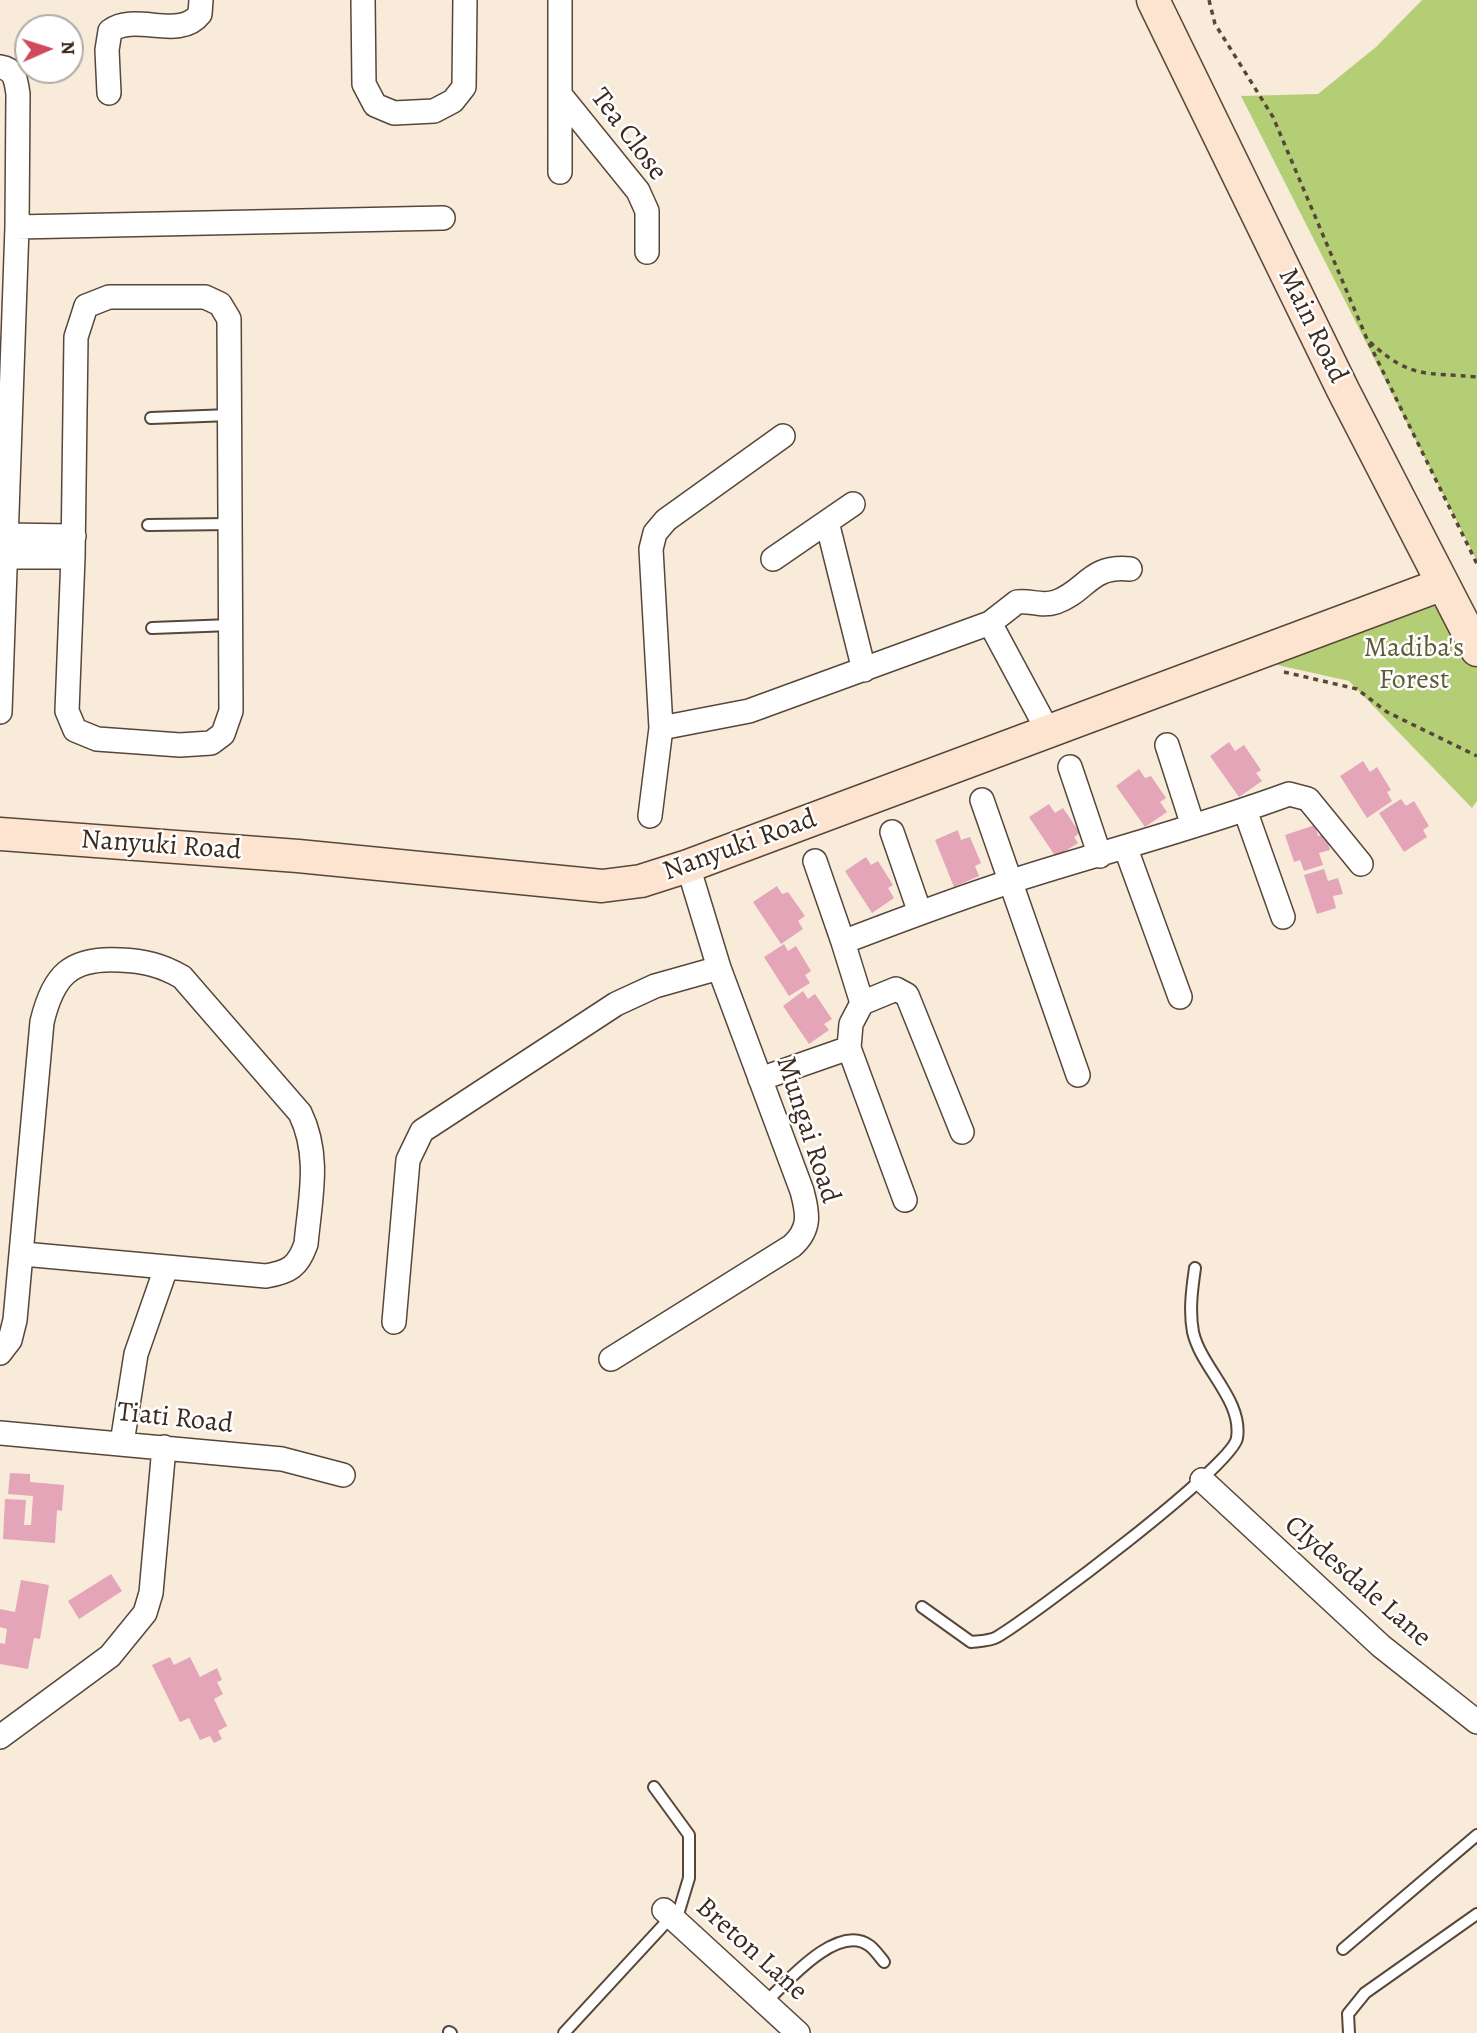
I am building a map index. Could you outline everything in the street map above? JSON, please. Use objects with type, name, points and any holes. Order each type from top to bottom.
[{"type":"street","points":[[108,93],[107,50],[110,31],[130,24],[188,23],[200,14],[201,0]]},
{"type":"street","points":[[363,0],[364,84],[375,105],[394,113],[445,107],[464,87],[465,0]]},
{"type":"street","points":[[560,0],[560,172]]},
{"type":"street","name":"Main Road","points":[[1153,0],[1343,390],[1477,650]]},
{"type":"street","points":[[0,712],[17,227],[18,94],[5,68]]},
{"type":"street","name":"Tea Close","points":[[562,97],[638,191],[647,211],[648,252]]},
{"type":"street","points":[[17,227],[443,218]]},
{"type":"street","points":[[109,297],[214,299],[225,309],[229,319],[231,524],[230,720],[217,739],[202,745],[180,745],[97,738],[80,733],[68,719],[66,698],[74,546],[76,337],[81,314],[90,302],[109,297]]},
{"type":"street","points":[[650,816],[661,728],[651,549],[655,533],[666,520],[783,436]]},
{"type":"street","points":[[773,559],[853,504]]},
{"type":"street","points":[[827,522],[864,670]]},
{"type":"street","points":[[4,546],[74,546]]},
{"type":"street","points":[[661,728],[737,714],[990,623],[1017,602],[1041,605],[1053,603],[1068,596],[1095,573],[1106,569],[1130,569]]},
{"type":"street","name":"Nanyuki Road","points":[[0,834],[298,856],[602,886],[641,881],[688,866],[1443,584]]},
{"type":"street","points":[[990,623],[1048,731]]},
{"type":"street","points":[[1167,745],[1193,826]]},
{"type":"street","points":[[1070,767],[1100,856]]},
{"type":"street","points":[[843,942],[1011,882],[1126,849],[1289,794],[1304,796],[1360,864]]},
{"type":"street","points":[[982,800],[1078,1075]]},
{"type":"street","points":[[1245,810],[1283,917]]},
{"type":"street","points":[[892,832],[920,913]]},
{"type":"street","points":[[1126,849],[1180,997]]},
{"type":"street","points":[[816,861],[862,1003]]},
{"type":"street","name":"Mungai Road","points":[[611,1359],[792,1246],[806,1230],[808,1219],[802,1191],[719,968],[688,866]]},
{"type":"street","points":[[0,1353],[12,1335],[23,1254],[42,1022],[48,994],[62,976],[78,964],[97,958],[144,961],[164,966],[182,977],[300,1114],[312,1145],[306,1244],[295,1267],[285,1273],[266,1276],[23,1254]]},
{"type":"street","points":[[394,1322],[408,1160],[422,1131],[616,1004],[655,986],[719,968]]},
{"type":"street","points":[[905,1200],[849,1048],[851,1024],[862,1003],[896,989],[907,996],[962,1132]]},
{"type":"street","points":[[760,1079],[849,1048]]},
{"type":"street","points":[[122,1443],[136,1354],[166,1268]]},
{"type":"street","name":"Tiati Road","points":[[0,1433],[282,1460],[343,1475]]},
{"type":"street","points":[[0,1737],[110,1656],[145,1613],[151,1593],[164,1447]]},
{"type":"street","name":"Clydesdale Lane","points":[[1202,1480],[1381,1646],[1477,1722]]},
{"type":"street","name":"Breton Lane","points":[[670,1916],[798,2033]]},
{"type":"lane","points":[[151,418],[230,415]]},
{"type":"lane","points":[[148,525],[231,524]]},
{"type":"lane","points":[[152,628],[231,625]]},
{"type":"lane","points":[[922,1607],[971,1642],[994,1639],[1028,1617],[1202,1480],[1237,1442],[1238,1427],[1230,1402],[1206,1364],[1193,1333],[1191,1296],[1195,1268]]},
{"type":"lane","points":[[564,2033],[670,1916],[689,1878],[689,1835],[654,1787]]},
{"type":"lane","points":[[1343,1948],[1477,1835]]},
{"type":"lane","points":[[1349,2033],[1348,2014],[1365,1993],[1477,1914]]},
{"type":"lane","points":[[765,2003],[820,1952],[833,1944],[860,1941],[869,1945],[884,1962]]},
{"type":"path","points":[[1209,0],[1215,24],[1273,117],[1367,339],[1477,564]]},
{"type":"path","points":[[1367,339],[1408,370],[1424,374],[1477,377]]},
{"type":"path","points":[[1276,670],[1357,689],[1387,712],[1477,756]]},
{"type":"green space","points":[[1422,0],[1477,0],[1477,561],[1241,96],[1318,94],[1376,47]]},
{"type":"green space","name":"Madiba's Forest","points":[[1422,596],[1453,610],[1477,668],[1477,801],[1472,808],[1349,681],[1264,662]]},
{"type":"building","points":[[1229,742],[1235,751],[1244,745],[1261,770],[1256,773],[1262,781],[1239,797],[1210,756]]},
{"type":"building","points":[[1363,761],[1370,772],[1377,767],[1391,790],[1387,792],[1392,801],[1367,818],[1340,776]]},
{"type":"building","points":[[1139,769],[1145,778],[1151,776],[1166,798],[1160,802],[1167,812],[1145,827],[1116,786]]},
{"type":"building","points":[[1401,799],[1406,806],[1414,801],[1429,826],[1423,830],[1427,837],[1404,852],[1379,813]]},
{"type":"building","points":[[1049,804],[1055,813],[1063,808],[1080,833],[1074,837],[1078,843],[1056,857],[1029,817]]},
{"type":"building","points":[[1315,825],[1318,836],[1325,834],[1330,850],[1319,853],[1323,865],[1304,871],[1300,860],[1294,862],[1285,835]]},
{"type":"building","points":[[958,830],[961,840],[970,837],[981,863],[975,866],[979,876],[954,887],[935,840]]},
{"type":"building","points":[[866,857],[871,865],[878,861],[893,885],[888,888],[894,898],[872,913],[845,871]]},
{"type":"building","points":[[1324,869],[1328,881],[1338,878],[1343,894],[1333,896],[1336,908],[1317,914],[1304,875]]},
{"type":"building","points":[[777,886],[782,894],[788,892],[805,916],[798,921],[803,929],[781,944],[753,902]]},
{"type":"building","points":[[784,944],[788,951],[796,946],[811,971],[805,975],[810,983],[789,996],[764,957]]},
{"type":"building","points":[[803,991],[808,999],[815,994],[832,1019],[824,1024],[829,1030],[809,1044],[783,1006]]},
{"type":"building","points":[[10,1473],[30,1474],[30,1482],[64,1485],[62,1511],[57,1510],[55,1543],[3,1539],[5,1499],[26,1500],[24,1525],[31,1525],[33,1496],[8,1494]]},
{"type":"building","points":[[111,1574],[122,1591],[79,1619],[68,1601]]},
{"type":"building","points":[[21,1580],[49,1585],[40,1639],[34,1638],[28,1669],[0,1664],[0,1643],[5,1644],[7,1629],[0,1627],[0,1609],[15,1612]]},
{"type":"building","points":[[170,1657],[174,1665],[190,1657],[200,1677],[217,1668],[222,1680],[217,1682],[223,1694],[214,1699],[227,1726],[218,1731],[222,1739],[214,1743],[210,1736],[200,1740],[189,1718],[180,1722],[152,1665]]}]
